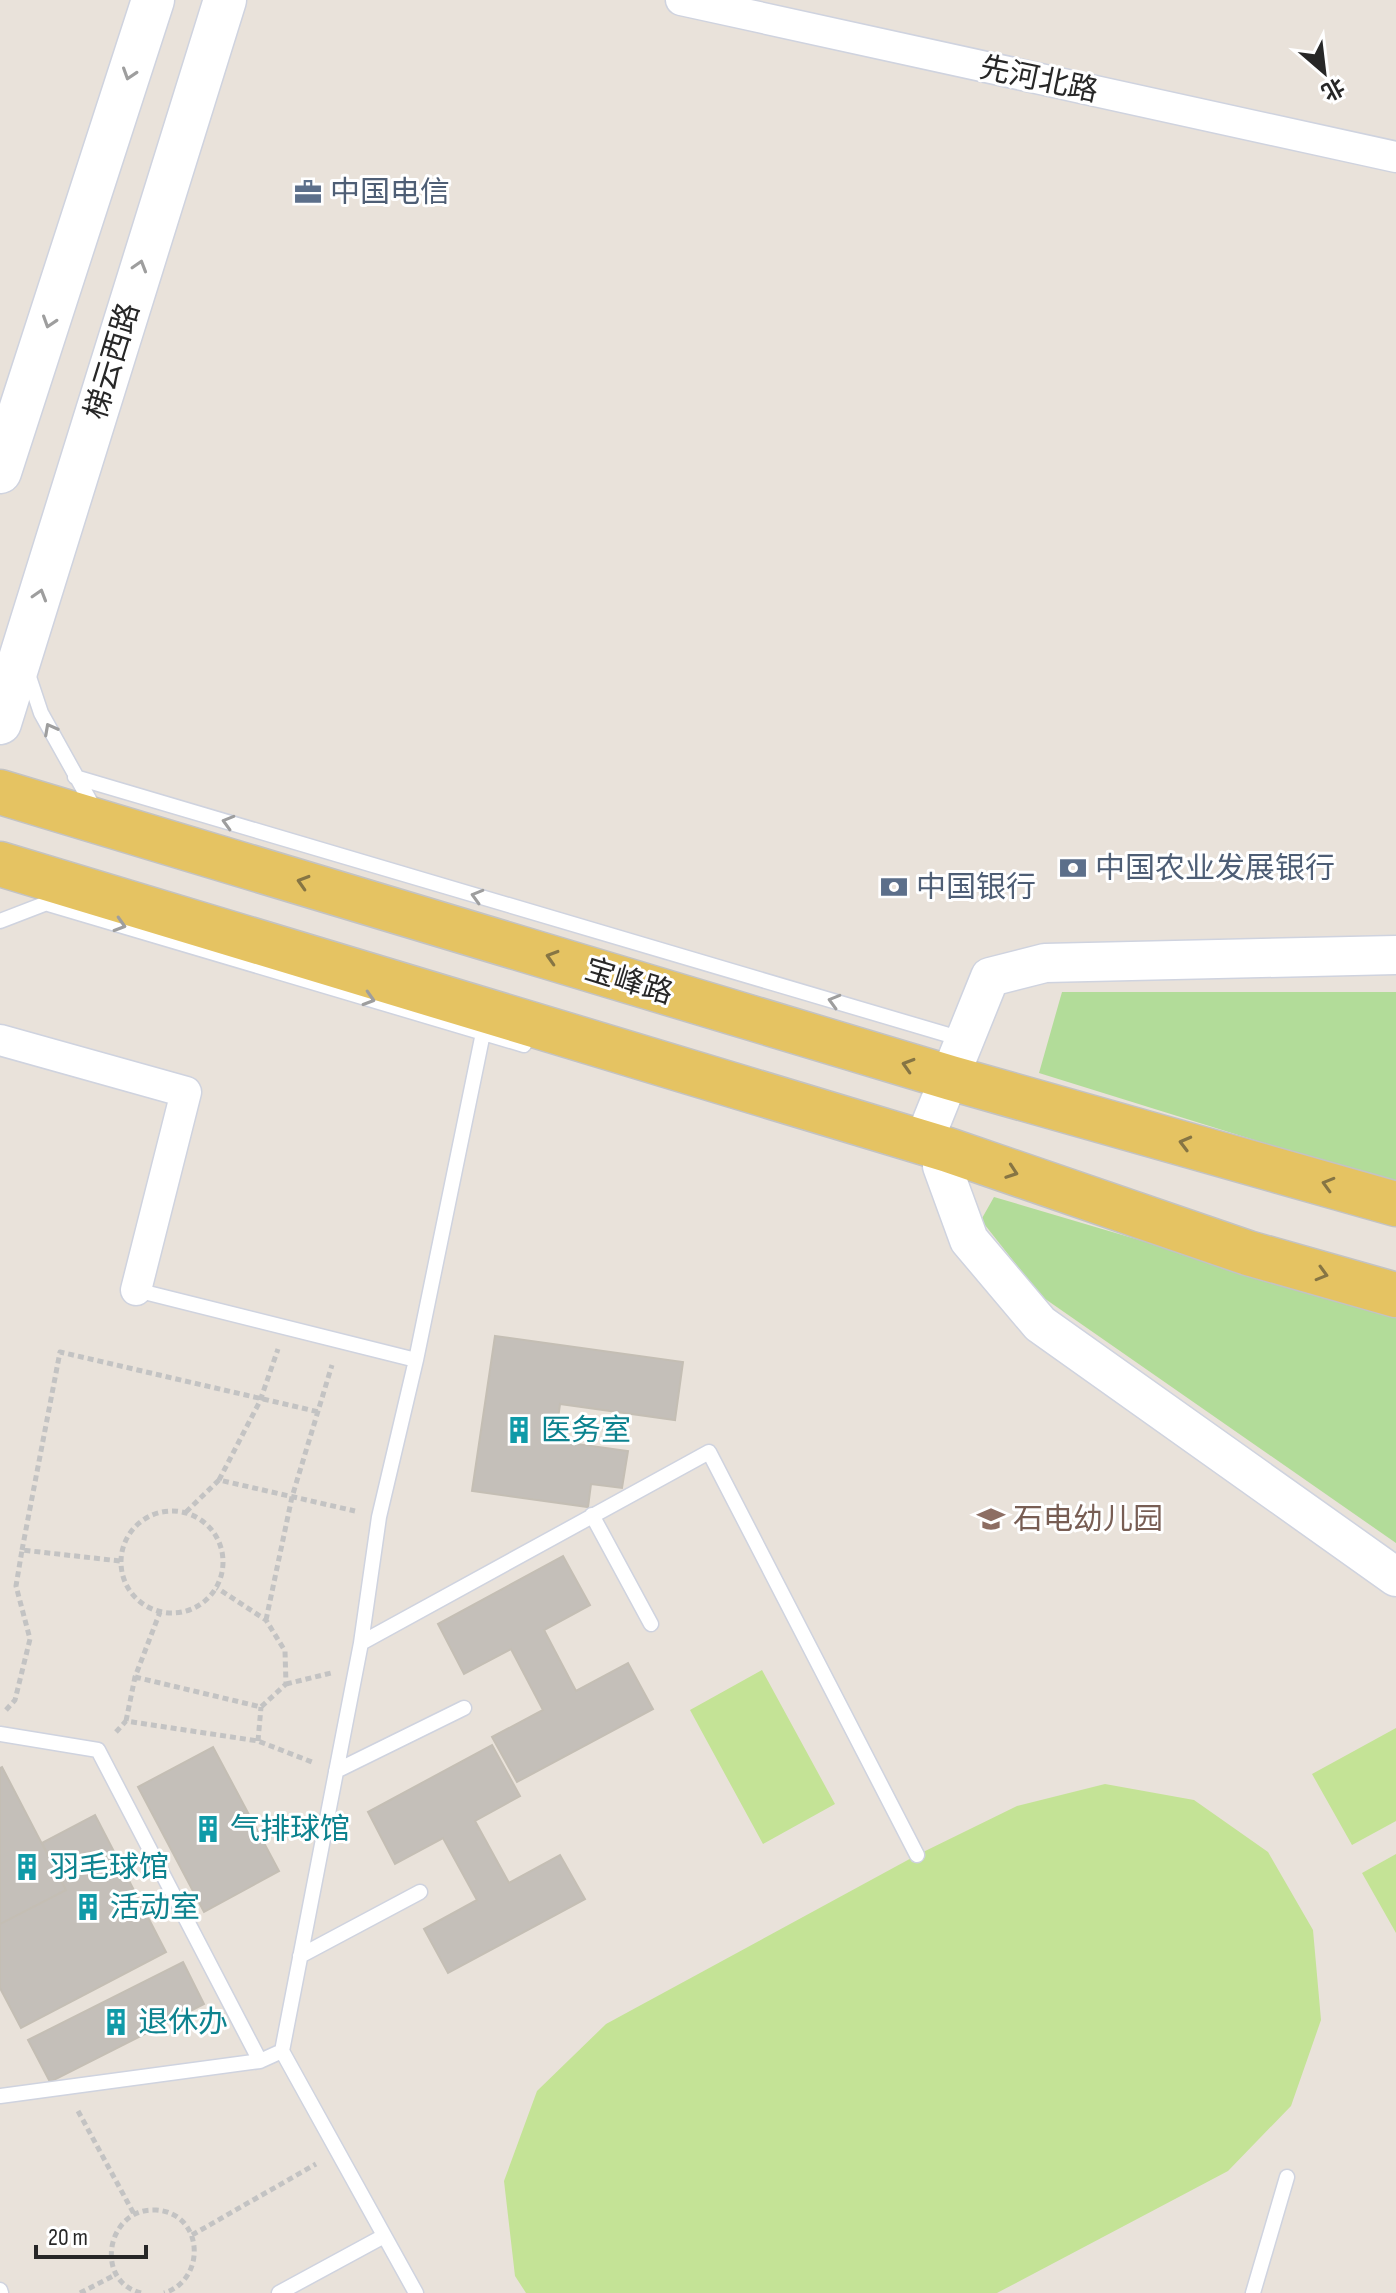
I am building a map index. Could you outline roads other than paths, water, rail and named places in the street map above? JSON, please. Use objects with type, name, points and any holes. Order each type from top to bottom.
[{"type":"main road","points":[[0,472],[153,0]]},
{"type":"main road","name":"梯云西路","points":[[0,723],[225,0]]},
{"type":"main road","name":"宝峰路","points":[[0,792],[957,1059],[1260,1164],[1396,1204]]},
{"type":"main road","points":[[0,864],[1248,1253],[1396,1295]]},
{"type":"street","name":"先河北路","points":[[681,0],[1396,157]]},
{"type":"street","points":[[1396,955],[1045,963],[990,977],[957,1059],[935,1155],[969,1240],[1040,1324],[1396,1577]]},
{"type":"street","points":[[0,1040],[186,1092],[136,1290]]},
{"type":"lane","points":[[22,656],[41,713],[102,821]]},
{"type":"lane","points":[[75,777],[957,1059]]},
{"type":"lane","points":[[0,921],[45,903],[93,891]]},
{"type":"lane","points":[[45,903],[544,1051]]},
{"type":"lane","points":[[416,2293],[282,2051],[361,1643],[379,1517],[416,1360],[483,1033]]},
{"type":"lane","points":[[136,1290],[416,1360]]},
{"type":"lane","points":[[361,1643],[709,1452],[917,1855]]},
{"type":"lane","points":[[592,1515],[651,1624]]},
{"type":"lane","points":[[336,1771],[464,1708]]},
{"type":"lane","points":[[0,1734],[98,1750],[260,2061]]},
{"type":"lane","points":[[300,1956],[420,1892]]},
{"type":"lane","points":[[0,2096],[260,2061],[282,2051]]},
{"type":"lane","points":[[1253,2293],[1287,2177]]},
{"type":"lane","points":[[279,2293],[384,2236]]},
{"type":"place","name":"中国电信","points":[[308,192]]},
{"type":"place","name":"中国农业发展银行","points":[[1073,868]]},
{"type":"place","name":"中国银行","points":[[894,887]]},
{"type":"place","name":"医务室","points":[[519,1430]]},
{"type":"place","name":"石电幼儿园","points":[[991,1519]]},
{"type":"place","name":"气排球馆","points":[[208,1829]]},
{"type":"place","name":"羽毛球馆","points":[[27,1867]]},
{"type":"place","name":"活动室","points":[[88,1907]]},
{"type":"place","name":"退休办","points":[[116,2022]]}]
